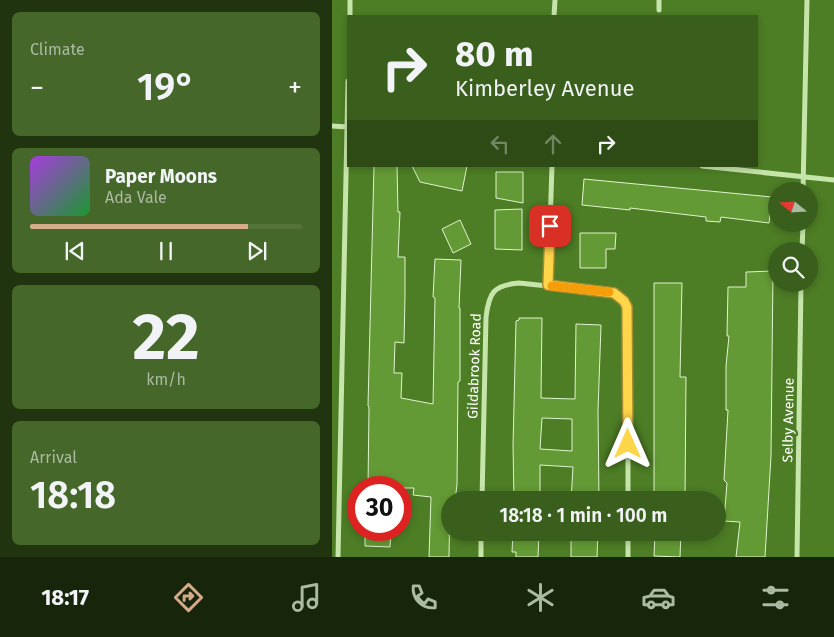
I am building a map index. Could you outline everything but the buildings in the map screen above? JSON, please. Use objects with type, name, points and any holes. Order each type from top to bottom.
[{"type":"street","points":[[350,0],[350,15]]},
{"type":"street","points":[[554,15],[555,0]]},
{"type":"street","points":[[659,0],[659,10]]},
{"type":"street","points":[[803,182],[806,0]]},
{"type":"street","points":[[332,126],[347,127]]},
{"type":"street","points":[[338,557],[347,167]]},
{"type":"street","points":[[548,285],[552,167]]},
{"type":"street","points":[[711,167],[834,180]]},
{"type":"street","name":"Gildabrook Road","points":[[482,491],[488,300],[494,290],[507,284],[548,285],[614,293],[624,301],[627,307],[628,491]]},
{"type":"street","name":"Selby Avenue","points":[[797,557],[802,292]]},
{"type":"street","points":[[481,541],[481,557]]},
{"type":"street","points":[[628,541],[628,557]]},
{"type":"slow traffic","points":[[552,286],[609,292]]},
{"type":"route","points":[[550,226],[548,285],[614,293],[624,301],[627,307],[628,444]]}]
